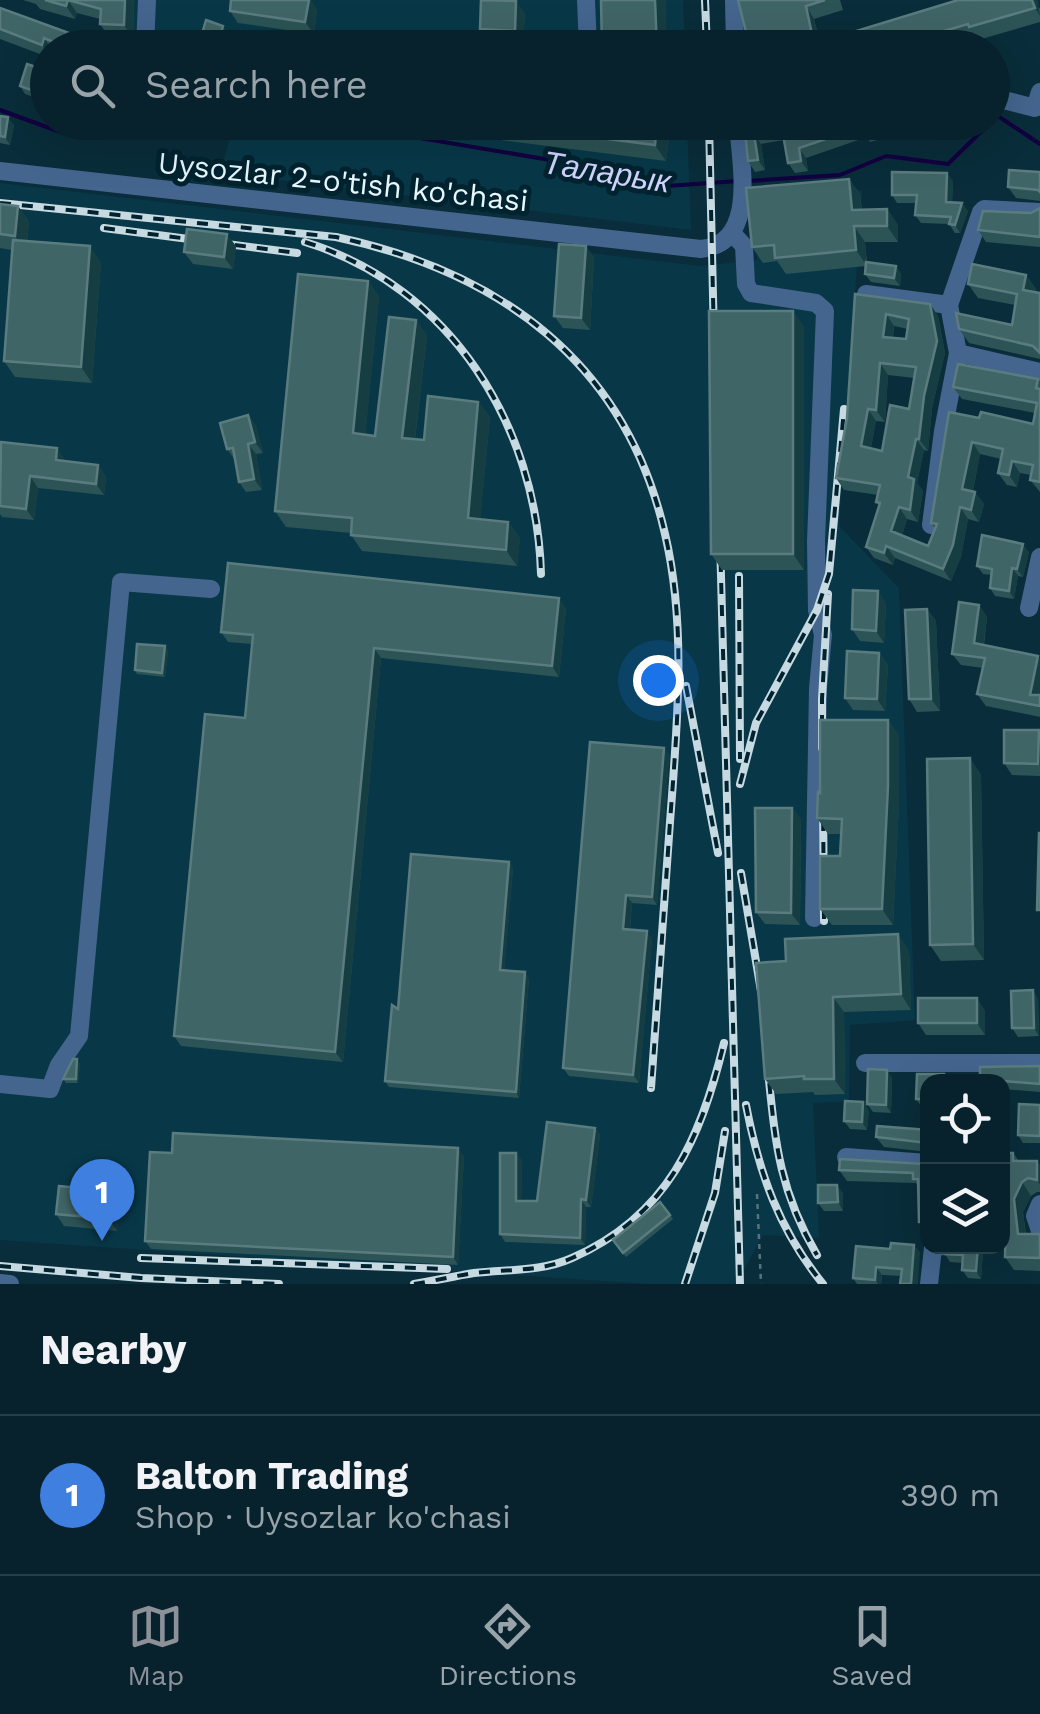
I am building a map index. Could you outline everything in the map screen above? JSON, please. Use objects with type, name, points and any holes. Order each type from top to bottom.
[{"type":"street","points":[[146,30],[147,0]]},
{"type":"street","points":[[586,0],[587,30]]},
{"type":"street","points":[[734,0],[735,30]]},
{"type":"street","points":[[1010,100],[1038,105]]},
{"type":"street","points":[[739,140],[742,196],[732,232],[744,246],[746,284],[751,293],[816,303],[825,311],[816,541],[817,610],[823,635],[818,688],[814,918]]},
{"type":"street","name":"Uysozlar 2-o'tish ko'chasi","points":[[0,171],[680,248],[712,248],[732,232]]},
{"type":"street","points":[[930,525],[958,354],[949,305],[982,210],[1040,212]]},
{"type":"street","points":[[866,294],[949,305]]},
{"type":"street","points":[[958,354],[1040,372]]},
{"type":"street","points":[[1030,608],[1040,557]]},
{"type":"street","points":[[0,1084],[50,1089],[58,1065],[79,1036],[120,582],[211,589]]},
{"type":"street","points":[[865,1063],[1040,1063]]},
{"type":"street","points":[[846,1156],[920,1162]]},
{"type":"street","points":[[1040,1204],[1035,1216],[1040,1231]]},
{"type":"street","points":[[929,1284],[932,1254]]},
{"type":"street","points":[[0,1283],[10,1284]]},
{"type":"path","points":[[757,1194],[760,1284]]},
{"type":"shaded area","points":[[105,0],[683,0],[684,30],[102,30]]},
{"type":"shaded area","points":[[229,140],[688,140],[691,230],[220,173]]},
{"type":"shaded area","points":[[0,183],[700,266],[757,260],[753,201],[862,191],[839,526],[899,588],[915,1020],[850,1025],[849,1101],[813,1103],[819,1238],[763,1235],[736,1284],[648,1284],[0,1240]]},
{"type":"building","points":[[45,0],[68,0],[66,6]]},
{"type":"building","points":[[68,0],[125,0],[124,25],[100,24],[101,9]]},
{"type":"building","points":[[231,0],[309,0],[305,22],[230,11]]},
{"type":"building","points":[[481,0],[516,1],[515,30],[480,29]]},
{"type":"building","points":[[601,0],[655,0],[656,30],[602,30]]},
{"type":"building","points":[[738,0],[825,0],[806,6],[811,30],[746,30]]},
{"type":"building","points":[[958,0],[1032,0],[1035,8],[969,27],[968,24],[947,30],[860,30]]},
{"type":"building","points":[[0,8],[61,30],[30,30],[30,40],[0,29]]},
{"type":"building","points":[[206,20],[223,26],[222,30],[203,30]]},
{"type":"building","points":[[27,64],[30,65],[30,90],[20,86]]},
{"type":"building","points":[[0,116],[8,117],[5,137],[0,136]]},
{"type":"building","points":[[616,140],[655,140],[655,145]]},
{"type":"building","points":[[746,140],[755,140],[758,160],[748,161]]},
{"type":"building","points":[[784,140],[823,140],[799,148],[801,161],[788,163]]},
{"type":"building","points":[[1009,170],[1040,172],[1040,192],[1008,187]]},
{"type":"building","points":[[892,172],[947,173],[946,202],[962,203],[955,225],[949,224],[951,217],[915,215],[917,195],[892,195]]},
{"type":"building","points":[[849,179],[852,210],[887,209],[887,226],[854,226],[856,250],[775,258],[774,245],[752,247],[746,188]]},
{"type":"building","points":[[0,204],[18,206],[15,236],[0,234]]},
{"type":"building","points":[[1040,208],[1040,237],[978,230],[983,211],[1031,213]]},
{"type":"building","points":[[187,229],[227,234],[224,257],[184,252]]},
{"type":"building","points":[[13,240],[90,246],[81,367],[4,361]]},
{"type":"building","points":[[559,244],[586,246],[581,318],[554,316]]},
{"type":"building","points":[[866,262],[896,266],[894,278],[865,274]]},
{"type":"building","points":[[972,264],[1026,275],[1023,290],[1040,293],[1040,353],[1033,346],[959,329],[956,313],[1012,325],[1017,294],[968,284]]},
{"type":"building","points":[[298,274],[368,281],[353,433],[375,436],[389,317],[416,320],[402,438],[424,440],[428,396],[478,402],[468,518],[508,522],[506,550],[351,535],[352,518],[275,511]]},
{"type":"building","points":[[855,294],[930,304],[937,341],[908,477],[914,479],[910,510],[899,507],[891,531],[928,546],[937,524],[931,523],[949,412],[979,418],[981,412],[1033,424],[1037,403],[953,387],[958,364],[1038,379],[1040,482],[1030,480],[1033,465],[1012,461],[1009,475],[998,473],[1003,449],[972,442],[962,489],[975,492],[971,510],[960,507],[953,545],[943,569],[886,546],[884,553],[866,547],[880,503],[876,502],[880,485],[836,478],[847,418]],"holes":[[[886,314],[909,319],[906,339],[883,337]],[[880,363],[916,367],[909,409],[890,405],[882,451],[861,446],[868,409],[876,410]]]},
{"type":"building","points":[[709,311],[793,311],[793,554],[711,554]]},
{"type":"building","points":[[248,415],[255,442],[248,444],[254,479],[239,482],[233,448],[227,449],[220,423]]},
{"type":"building","points":[[1,442],[57,448],[56,460],[98,465],[96,484],[30,476],[26,509],[0,506]]},
{"type":"building","points":[[982,535],[1023,544],[1017,569],[1012,568],[1009,591],[990,588],[992,569],[977,566]]},
{"type":"building","points":[[228,563],[559,598],[552,666],[374,648],[335,1052],[174,1036],[205,714],[245,718],[253,635],[221,632]]},
{"type":"building","points":[[853,590],[878,591],[876,631],[852,629]]},
{"type":"building","points":[[959,602],[979,605],[974,643],[1038,656],[1030,695],[1040,695],[1040,706],[977,694],[985,658],[952,654]]},
{"type":"building","points":[[927,609],[931,699],[909,699],[905,610]]},
{"type":"building","points":[[137,644],[165,646],[162,673],[135,670]]},
{"type":"building","points":[[847,651],[879,653],[877,699],[845,698]]},
{"type":"building","points":[[820,720],[888,720],[882,909],[820,909],[820,856],[840,856],[842,819],[817,818]]},
{"type":"building","points":[[1004,730],[1039,730],[1038,764],[1004,763]]},
{"type":"building","points":[[590,742],[664,748],[652,897],[626,895],[623,929],[647,931],[633,1075],[563,1068]]},
{"type":"building","points":[[970,758],[973,944],[930,945],[927,759]]},
{"type":"building","points":[[755,808],[792,808],[791,913],[756,912]]},
{"type":"building","points":[[1039,833],[1040,910],[1037,910]]},
{"type":"building","points":[[411,854],[509,862],[500,970],[525,972],[516,1092],[385,1081],[392,1005],[398,1009]]},
{"type":"building","points":[[898,934],[901,994],[833,997],[834,1079],[765,1079],[756,963],[786,961],[785,939]]},
{"type":"building","points":[[1033,990],[1034,1028],[1012,1028],[1011,991]]},
{"type":"building","points":[[918,998],[977,998],[977,1023],[918,1023]]},
{"type":"building","points":[[73,1059],[77,1059],[76,1079],[63,1079]]},
{"type":"building","points":[[1040,1066],[1040,1084],[1010,1082],[1010,1074],[980,1074],[980,1067]]},
{"type":"building","points":[[868,1069],[887,1070],[886,1105],[867,1104]]},
{"type":"building","points":[[917,1074],[920,1074],[920,1099],[916,1099]]},
{"type":"building","points":[[845,1101],[863,1102],[862,1122],[844,1121]]},
{"type":"building","points":[[1019,1104],[1040,1105],[1040,1136],[1018,1135]]},
{"type":"building","points":[[547,1122],[595,1128],[586,1200],[581,1199],[580,1238],[500,1234],[500,1153],[516,1153],[516,1201],[537,1201]]},
{"type":"building","points":[[877,1126],[920,1129],[920,1142],[876,1137]]},
{"type":"building","points":[[173,1133],[458,1148],[453,1257],[145,1241],[150,1152],[172,1153]]},
{"type":"building","points":[[1013,1153],[1013,1161],[1037,1161],[1037,1180],[1028,1178],[1022,1182],[1014,1199],[1018,1234],[1040,1234],[1040,1258],[1005,1257],[1010,1254]]},
{"type":"building","points":[[840,1159],[920,1164],[920,1222],[918,1179],[913,1179],[913,1173],[839,1170]]},
{"type":"building","points":[[818,1185],[837,1185],[838,1202],[818,1203]]},
{"type":"building","points":[[59,1186],[111,1191],[109,1219],[56,1214]]},
{"type":"building","points":[[660,1202],[670,1215],[623,1253],[613,1240]]},
{"type":"building","points":[[891,1243],[914,1245],[911,1284],[900,1284],[902,1269],[876,1267],[875,1280],[853,1278],[856,1246],[890,1249]]},
{"type":"building","points":[[945,1254],[977,1254],[976,1271],[962,1270],[963,1255]]},
{"type":"waterway","name":"Таларык","points":[[0,110],[30,121]]},
{"type":"waterway","name":"Таларык","points":[[1010,124],[1040,144]]},
{"type":"waterway","name":"Таларык","points":[[432,140],[580,165],[667,186],[738,181]]},
{"type":"waterway","name":"Таларык","points":[[747,181],[840,175],[886,156],[948,164],[973,140]]},
{"type":"railway","points":[[705,0],[706,30]]},
{"type":"railway","points":[[709,140],[714,339]]},
{"type":"railway","points":[[0,203],[336,237],[396,253],[451,274],[502,301],[547,334],[587,374],[620,420],[646,473],[665,534],[676,605],[677,714],[651,1088]]},
{"type":"railway","points":[[104,228],[297,253]]},
{"type":"railway","points":[[305,242],[357,263],[403,292],[443,328],[476,369],[503,416],[523,466],[536,519],[541,574]]},
{"type":"railway","points":[[740,784],[756,723],[817,610],[829,574],[844,409]]},
{"type":"railway","points":[[720,539],[740,1284]]},
{"type":"railway","points":[[739,576],[740,759]]},
{"type":"railway","points":[[822,748],[828,594]]},
{"type":"railway","points":[[686,686],[718,853]]},
{"type":"railway","points":[[823,798],[824,921]]},
{"type":"railway","points":[[741,873],[761,991]]},
{"type":"railway","points":[[414,1284],[560,1262],[605,1241],[633,1220],[656,1197],[691,1142],[724,1043]]},
{"type":"railway","points":[[767,1061],[780,1161],[793,1207],[817,1255]]},
{"type":"railway","points":[[746,1105],[773,1200],[794,1243],[823,1284]]},
{"type":"railway","points":[[685,1284],[715,1193],[725,1131]]},
{"type":"railway","points":[[141,1258],[447,1269]]},
{"type":"railway","points":[[0,1266],[279,1284]]},
{"type":"place","name":"Balton Trading","points":[[102,1241]]}]
